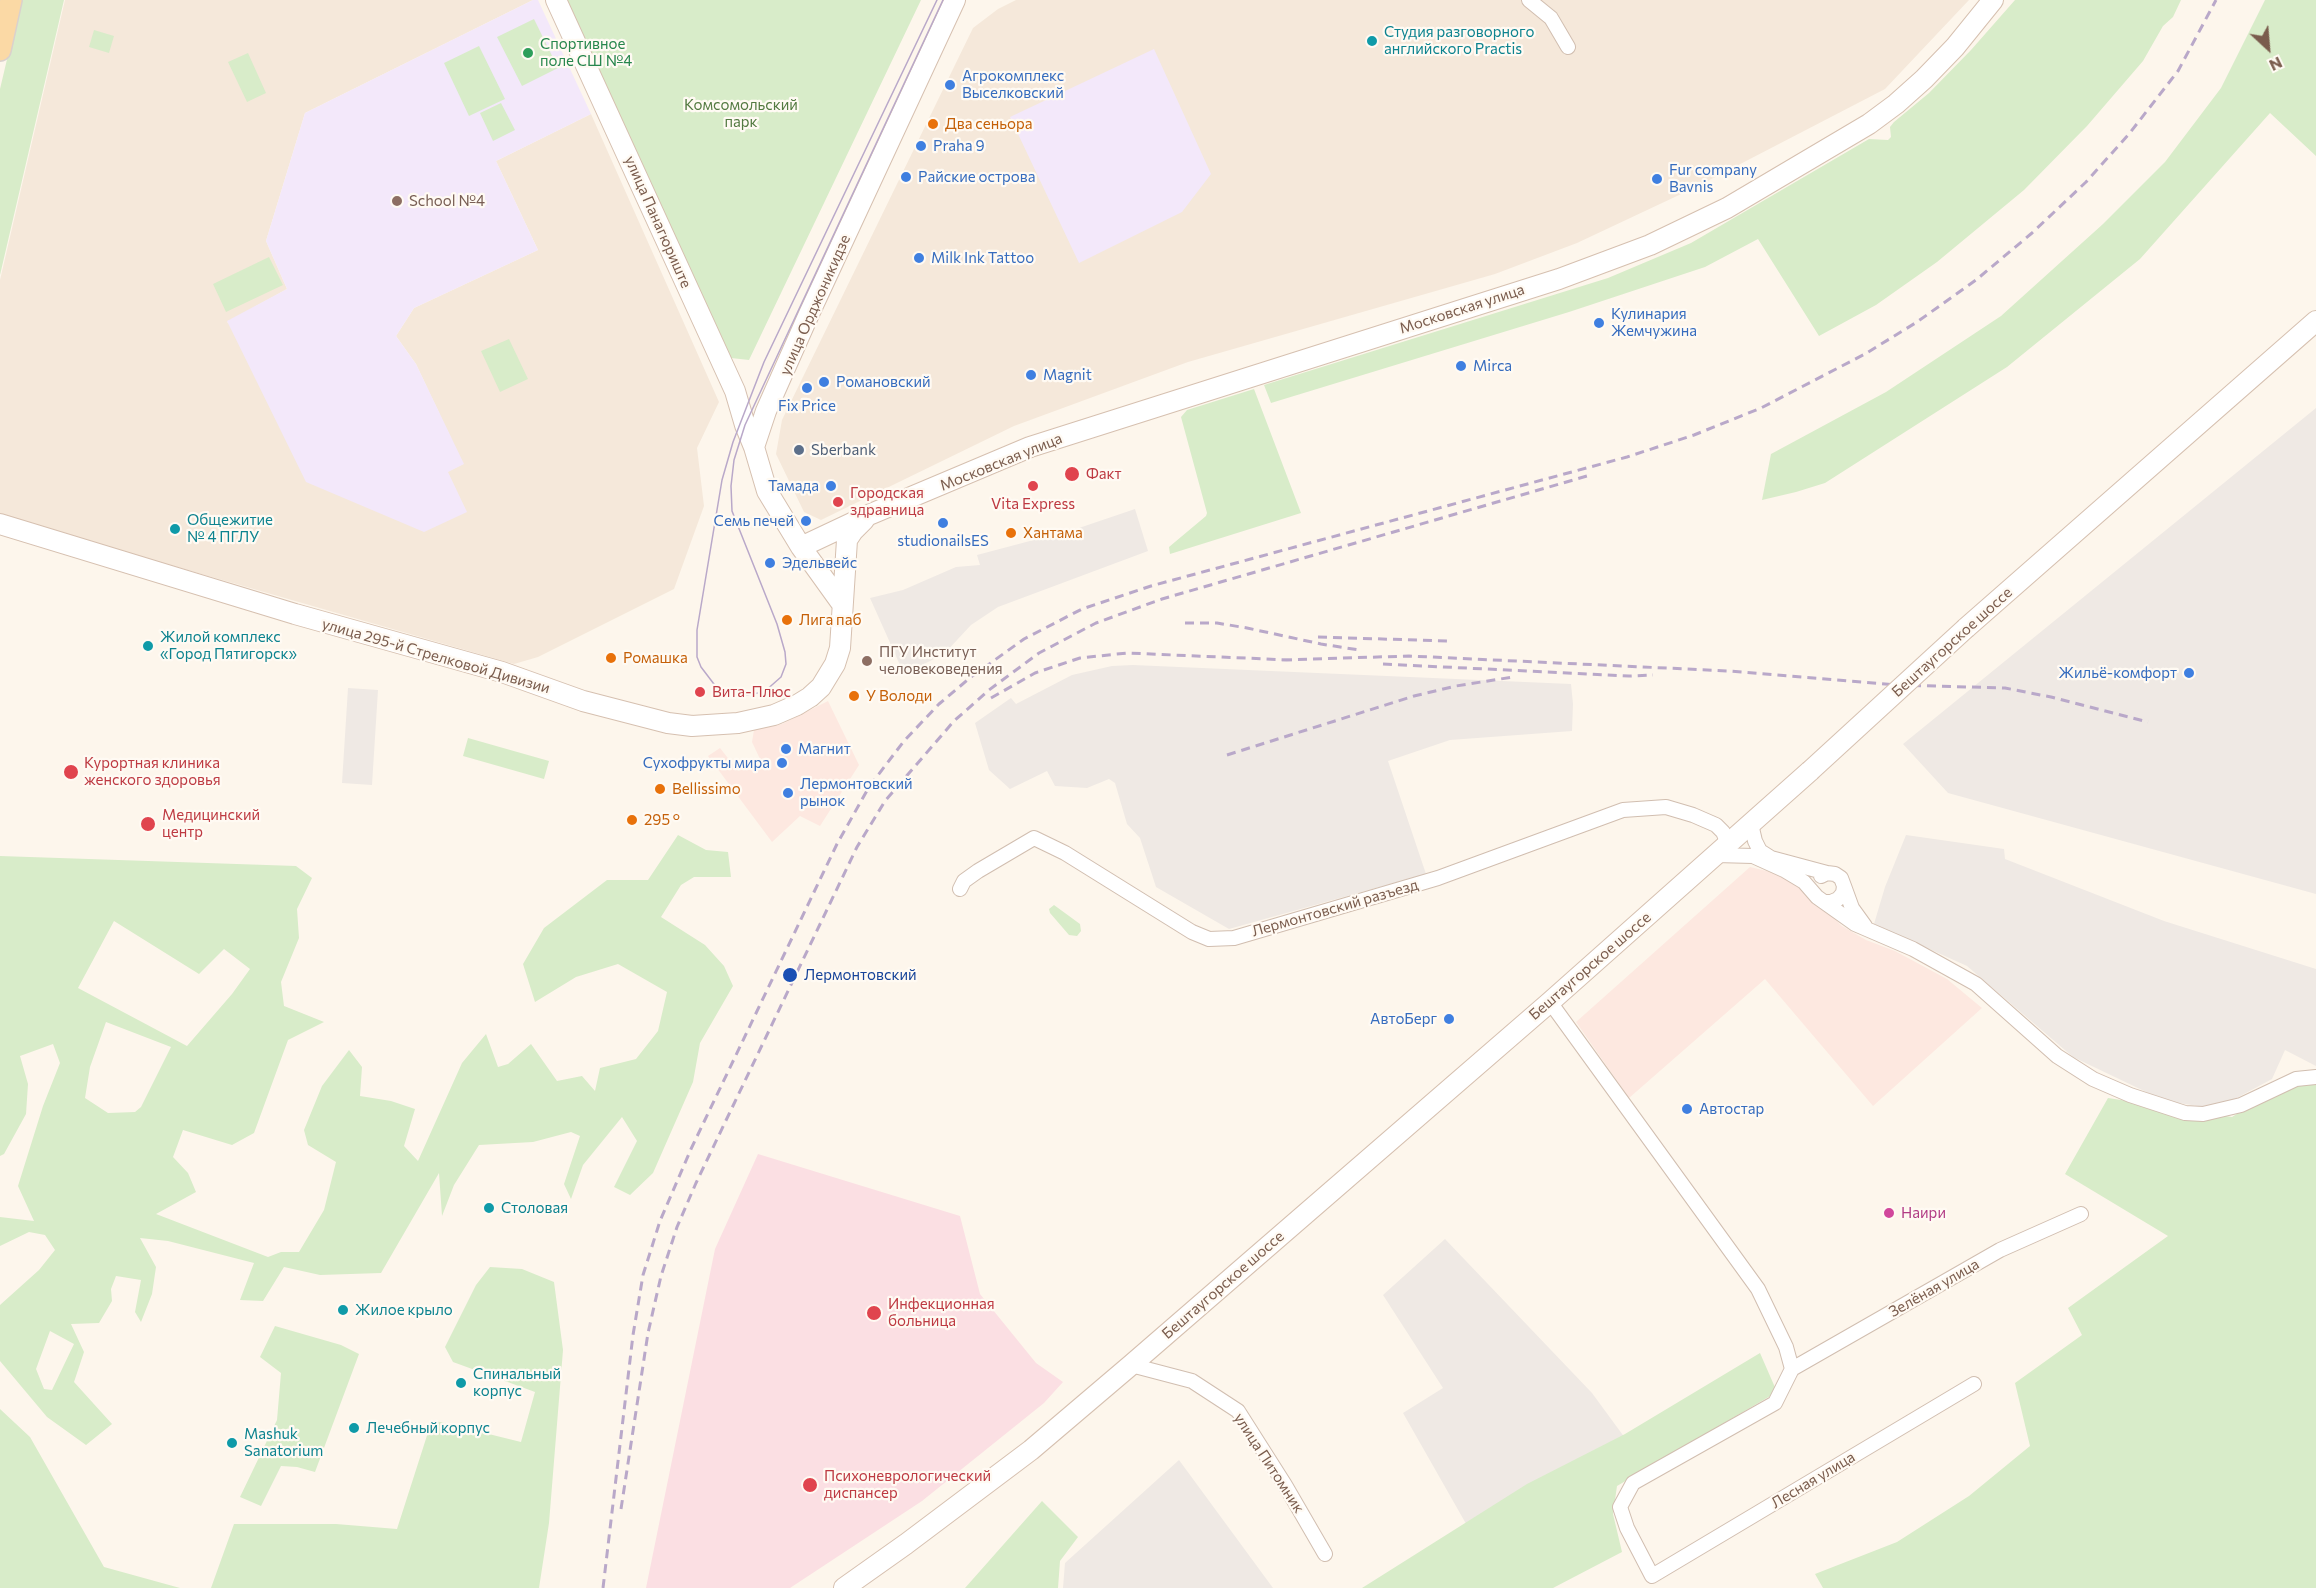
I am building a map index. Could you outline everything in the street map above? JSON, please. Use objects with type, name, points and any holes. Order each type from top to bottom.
[{"type":"main road","points":[[0,50],[11,0]]},
{"type":"street","name":"улица Панагюриште","points":[[556,0],[735,391],[754,447]]},
{"type":"street","name":"улица Орджоникидзе","points":[[754,447],[766,411],[809,314],[955,0]]},
{"type":"street","points":[[1529,0],[1551,18],[1568,47]]},
{"type":"street","name":"Московская улица","points":[[801,547],[871,514],[1030,447],[1559,279],[1650,245],[1727,207],[1869,124],[1924,79],[1955,47],[1993,0]]},
{"type":"street","name":"Бештаугорское шоссе","points":[[844,1588],[1030,1450],[1131,1365],[1550,1002],[1810,771],[1966,628],[2316,321]]},
{"type":"street","points":[[754,447],[767,490],[801,547],[842,604]]},
{"type":"street","name":"Московская улица","points":[[842,604],[847,540],[871,514]]},
{"type":"street","name":"улица 295-й Стрелковой Дивизии","points":[[0,524],[295,614],[502,672],[583,701],[668,723],[692,726],[738,723],[774,715],[810,697],[821,687],[835,664],[841,639],[842,604]]},
{"type":"street","name":"Лермонтовский разъезд","points":[[960,889],[964,881],[978,871],[1034,838],[1065,853],[1192,932],[1209,939],[1234,938],[1438,878],[1623,810],[1666,807],[1693,815],[1716,825],[1723,832],[1722,849]]},
{"type":"street","points":[[1751,824],[1760,851],[1771,858],[1834,874],[1841,878],[1859,920],[1870,931]]},
{"type":"street","points":[[1722,849],[1753,856],[1784,870],[1804,882],[1820,899],[1856,924],[1913,949],[1976,984],[2058,1056],[2093,1079],[2130,1095],[2185,1113],[2203,1114],[2241,1105],[2296,1079],[2316,1077]]},
{"type":"street","points":[[1827,873],[1815,882],[1814,890],[1820,899],[1831,903],[1843,893],[1844,886]]},
{"type":"street","points":[[1550,1002],[1758,1289],[1786,1347],[1792,1369]]},
{"type":"street","name":"Зелёная улица","points":[[1792,1369],[2000,1250],[2081,1214]]},
{"type":"street","name":"улица Питомник","points":[[1131,1365],[1192,1381],[1238,1411],[1325,1554]]},
{"type":"street","name":"Лесная улица","points":[[1792,1369],[1775,1403],[1633,1482],[1620,1507],[1627,1528],[1652,1576],[1974,1384]]},
{"type":"shaded area","points":[[65,0],[533,0],[305,113],[266,241],[287,289],[227,322],[466,512],[447,472],[463,464],[416,364],[396,336],[414,308],[538,250],[496,161],[591,114],[719,402],[697,448],[704,506],[674,589],[538,657],[514,664],[0,516],[0,280]]},
{"type":"shaded area","name":"School №4","points":[[533,0],[538,0],[591,114],[496,161],[538,250],[414,308],[396,336],[416,364],[464,464],[448,472],[467,512],[424,532],[306,482],[227,321],[287,289],[266,241],[305,113]]},
{"type":"shaded area","points":[[1016,0],[1521,0],[1545,22],[1561,49],[1574,44],[1558,14],[1541,0],[1969,0],[1885,89],[1694,188],[1577,243],[1495,274],[1188,362],[1014,426],[821,520],[804,512],[776,454],[782,420],[973,28],[998,9]]},
{"type":"shaded area","points":[[1154,49],[1211,174],[1182,212],[1079,263],[1010,117]]},
{"type":"shaded area","points":[[2316,408],[2316,894],[1948,793],[1903,744]]},
{"type":"shaded area","points":[[1135,509],[1148,551],[998,607],[971,625],[944,654],[904,674],[870,598],[903,590],[956,567],[980,565],[977,555],[1079,528]]},
{"type":"shaded area","points":[[1133,665],[1571,684],[1572,731],[1450,740],[1388,761],[1426,874],[1229,929],[1156,887],[1140,838],[1127,824],[1115,783],[1109,779],[1087,788],[1055,786],[1047,771],[1010,789],[989,770],[975,723],[1011,698],[1016,704],[1072,675],[1112,666]]},
{"type":"shaded area","points":[[348,688],[378,690],[372,785],[342,783]]},
{"type":"shaded area","name":"Лермонтовский рынок","points":[[828,701],[859,765],[820,826],[800,816],[772,842],[708,756],[720,748],[738,771],[760,759],[752,742],[754,730],[782,724]]},
{"type":"shaded area","points":[[1906,835],[2004,849],[2005,859],[2164,921],[2316,969],[2316,1066],[2285,1050],[2272,1079],[2231,1101],[2205,1107],[2165,1101],[2073,1057],[1967,966],[1874,924],[1885,887]]},
{"type":"shaded area","points":[[1750,867],[1784,875],[1802,888],[1842,926],[1947,979],[1982,1008],[1873,1106],[1765,979],[1629,1098],[1576,1022]]},
{"type":"shaded area","points":[[758,1154],[960,1216],[980,1294],[1036,1363],[1063,1382],[1044,1403],[922,1501],[790,1588],[646,1588],[715,1249]]},
{"type":"shaded area","points":[[1445,1239],[1592,1393],[1625,1438],[1469,1529],[1403,1413],[1443,1388],[1383,1295]]},
{"type":"shaded area","points":[[1179,1460],[1273,1588],[1063,1588],[1065,1563]]},
{"type":"green space","points":[[21,0],[64,0],[0,275],[0,89]]},
{"type":"green space","name":"Комсомольский парк","points":[[563,0],[921,0],[749,360],[731,358]]},
{"type":"green space","points":[[2015,0],[2181,0],[2173,17],[2163,26],[2143,61],[2087,126],[2024,190],[1937,262],[1876,305],[1819,336],[1758,239],[1705,267],[1569,312],[1271,403],[1264,385],[1608,278],[1691,243],[1869,139],[1888,140],[1891,137],[1890,127],[1894,122],[1929,93]]},
{"type":"green space","points":[[2265,0],[2316,0],[2316,156],[2270,113],[2140,259],[2007,367],[1825,483],[1762,500],[1771,454],[1886,392],[2001,316],[2103,224],[2165,162],[2221,88]]},
{"type":"green space","name":"Спортивное поле СШ №4","points":[[534,19],[558,68],[522,86],[497,37]]},
{"type":"green space","points":[[94,30],[114,36],[109,53],[89,47]]},
{"type":"green space","points":[[479,46],[505,99],[469,116],[444,63]]},
{"type":"green space","points":[[248,53],[266,93],[247,102],[228,62]]},
{"type":"green space","points":[[501,103],[515,130],[493,141],[480,113]]},
{"type":"green space","points":[[269,257],[283,285],[226,312],[213,284]]},
{"type":"green space","points":[[509,339],[528,379],[500,392],[481,351]]},
{"type":"green space","points":[[1254,389],[1301,513],[1170,554],[1169,547],[1207,513],[1181,417],[1187,410]]},
{"type":"green space","points":[[468,738],[549,761],[544,779],[463,756]]},
{"type":"green space","points":[[678,835],[706,850],[728,852],[731,877],[694,877],[681,885],[661,917],[705,945],[724,966],[733,986],[700,1043],[693,1082],[653,1173],[630,1195],[614,1187],[637,1141],[622,1117],[583,1165],[571,1199],[564,1184],[580,1136],[571,1132],[533,1142],[479,1145],[454,1185],[442,1216],[439,1173],[381,1273],[320,1275],[284,1267],[263,1301],[240,1300],[254,1263],[168,1241],[140,1238],[156,1267],[152,1294],[141,1322],[135,1312],[141,1280],[116,1276],[111,1289],[112,1301],[99,1323],[71,1324],[84,1352],[74,1382],[112,1424],[86,1445],[47,1417],[0,1361],[0,1305],[39,1270],[55,1250],[45,1235],[29,1232],[0,1246],[0,1217],[34,1221],[18,1186],[43,1106],[60,1063],[53,1044],[20,1056],[28,1084],[26,1114],[4,1154],[0,1156],[0,856],[296,866],[312,878],[297,909],[299,938],[281,982],[284,1006],[324,1022],[288,1040],[254,1133],[232,1145],[183,1130],[173,1157],[188,1173],[196,1192],[156,1214],[268,1257],[281,1252],[299,1252],[324,1210],[336,1162],[308,1145],[304,1130],[322,1086],[349,1050],[362,1067],[360,1096],[391,1101],[415,1109],[404,1146],[418,1161],[462,1063],[486,1034],[498,1067],[508,1064],[531,1044],[557,1081],[582,1076],[595,1091],[600,1068],[636,1059],[658,1031],[667,992],[618,964],[576,977],[535,1002],[523,964],[544,928],[607,880],[648,880]],"holes":[[[114,921],[199,974],[224,949],[250,969],[232,994],[187,1046],[78,988]],[[106,1022],[171,1047],[141,1107],[135,1112],[108,1113],[85,1098],[90,1067]],[[50,1331],[74,1344],[52,1390],[44,1389],[36,1369]]]},
{"type":"green space","points":[[1054,905],[1080,924],[1081,931],[1077,936],[1069,935],[1050,913],[1049,909]]},
{"type":"green space","points":[[2303,1072],[2316,1080],[2316,1588],[1823,1588],[1815,1574],[1897,1542],[1969,1496],[2030,1446],[2015,1383],[2082,1335],[2068,1308],[2168,1236],[2065,1174],[2108,1098],[2232,1117]]},
{"type":"green space","points":[[490,1267],[522,1269],[554,1282],[563,1350],[549,1523],[539,1588],[211,1588],[234,1524],[336,1524],[397,1529],[432,1420],[521,1442],[535,1392],[453,1362],[445,1347],[476,1285]]},
{"type":"green space","points":[[275,1326],[341,1345],[359,1354],[315,1472],[281,1466],[261,1506],[240,1497],[277,1420],[281,1373],[260,1357]]},
{"type":"green space","points":[[1760,1353],[1777,1392],[1617,1486],[1613,1514],[1622,1552],[1553,1588],[1362,1588],[1527,1484],[1625,1434]]},
{"type":"green space","points":[[0,1409],[30,1437],[104,1567],[180,1588],[0,1588]]},
{"type":"green space","points":[[1042,1501],[1078,1537],[1060,1561],[1058,1588],[965,1588]]},
{"type":"tram line","points":[[937,0],[764,362],[733,442],[722,480],[697,630],[697,657],[701,667],[720,692],[740,696],[764,692],[781,677],[786,664],[777,624],[732,511],[731,486],[734,460],[745,425],[943,0]]},
{"type":"railway","points":[[603,1588],[633,1335],[643,1275],[660,1221],[691,1149],[837,844],[869,787],[904,741],[939,704],[971,677],[1024,639],[1082,609],[1151,586],[1627,457],[1694,435],[1761,408],[1865,354],[1917,322],[1976,280],[2032,233],[2086,182],[2129,134],[2178,71],[2216,0]]},
{"type":"railway","points":[[621,1509],[648,1333],[661,1276],[677,1227],[857,847],[885,801],[954,721],[989,690],[1039,653],[1096,623],[1162,599],[1587,476]]},
{"type":"railway","points":[[1185,623],[1217,623],[1359,650]]},
{"type":"railway","points":[[1318,637],[1447,641]]},
{"type":"railway","points":[[991,698],[1035,673],[1080,658],[1127,653],[1290,660]]},
{"type":"railway","points":[[1283,660],[1409,656],[1729,671],[1897,685],[2005,688],[2051,697],[2148,722]]},
{"type":"railway","points":[[1383,664],[1629,676],[1653,675]]},
{"type":"railway","points":[[1227,755],[1414,696],[1456,686],[1513,677]]},
{"type":"place","name":"Студия разговорного английского Practis","points":[[1372,41]]},
{"type":"place","name":"Спортивное поле СШ №4","points":[[528,53]]},
{"type":"place","name":"Агрокомплекс Выселковский","points":[[950,85]]},
{"type":"place","name":"Два сеньора","points":[[933,124]]},
{"type":"place","name":"Praha 9","points":[[921,146]]},
{"type":"place","name":"Райские острова","points":[[906,177]]},
{"type":"place","name":"Fur company Bavnis","points":[[1657,179]]},
{"type":"place","name":"School №4","points":[[397,201]]},
{"type":"place","name":"Milk Ink Tattoo","points":[[919,258]]},
{"type":"place","name":"Кулинария Жемчужина","points":[[1599,323]]},
{"type":"place","name":"Mirca","points":[[1461,366]]},
{"type":"place","name":"Magnit","points":[[1031,375]]},
{"type":"place","name":"Романовский","points":[[824,382]]},
{"type":"place","name":"Fix Price","points":[[807,388]]},
{"type":"place","name":"Sberbank","points":[[799,450]]},
{"type":"place","name":"Факт","points":[[1072,474]]},
{"type":"place","name":"Тамада","points":[[831,486]]},
{"type":"place","name":"Vita Express","points":[[1033,486]]},
{"type":"place","name":"Городская здравница","points":[[838,502]]},
{"type":"place","name":"Семь печей","points":[[806,521]]},
{"type":"place","name":"studionailsES","points":[[943,523]]},
{"type":"place","name":"Общежитие № 4 ПГЛУ","points":[[175,529]]},
{"type":"place","name":"Хантама","points":[[1011,533]]},
{"type":"place","name":"Эдельвейс","points":[[770,563]]},
{"type":"place","name":"Лига паб","points":[[787,620]]},
{"type":"place","name":"Жилой комплекс «Город Пятигорск»","points":[[148,646]]},
{"type":"place","name":"Ромашка","points":[[611,658]]},
{"type":"place","name":"ПГУ Институт человековедения","points":[[867,661]]},
{"type":"place","name":"Жильё-комфорт","points":[[2189,673]]},
{"type":"place","name":"Вита-Плюс","points":[[700,692]]},
{"type":"place","name":"У Володи","points":[[854,696]]},
{"type":"place","name":"Магнит","points":[[786,749]]},
{"type":"place","name":"Сухофрукты мира","points":[[782,763]]},
{"type":"place","name":"Курортная клиника женского здоровья","points":[[71,772]]},
{"type":"place","name":"Bellissimo","points":[[660,789]]},
{"type":"place","name":"Лермонтовский рынок","points":[[788,793]]},
{"type":"place","name":"295 °","points":[[632,820]]},
{"type":"place","name":"Медицинский центр","points":[[148,824]]},
{"type":"place","name":"Лермонтовский","points":[[790,975]]},
{"type":"place","name":"АвтоБерг","points":[[1449,1019]]},
{"type":"place","name":"Автостар","points":[[1687,1109]]},
{"type":"place","name":"Столовая","points":[[489,1208]]},
{"type":"place","name":"Наири","points":[[1889,1213]]},
{"type":"place","name":"Жилое крыло","points":[[343,1310]]},
{"type":"place","name":"Инфекционная больница","points":[[874,1313]]},
{"type":"place","name":"Спинальный корпус","points":[[461,1383]]},
{"type":"place","name":"Лечебный корпус","points":[[354,1428]]},
{"type":"place","name":"Mashuk Sanatorium","points":[[232,1443]]},
{"type":"place","name":"Психоневрологический диспансер","points":[[810,1485]]}]
